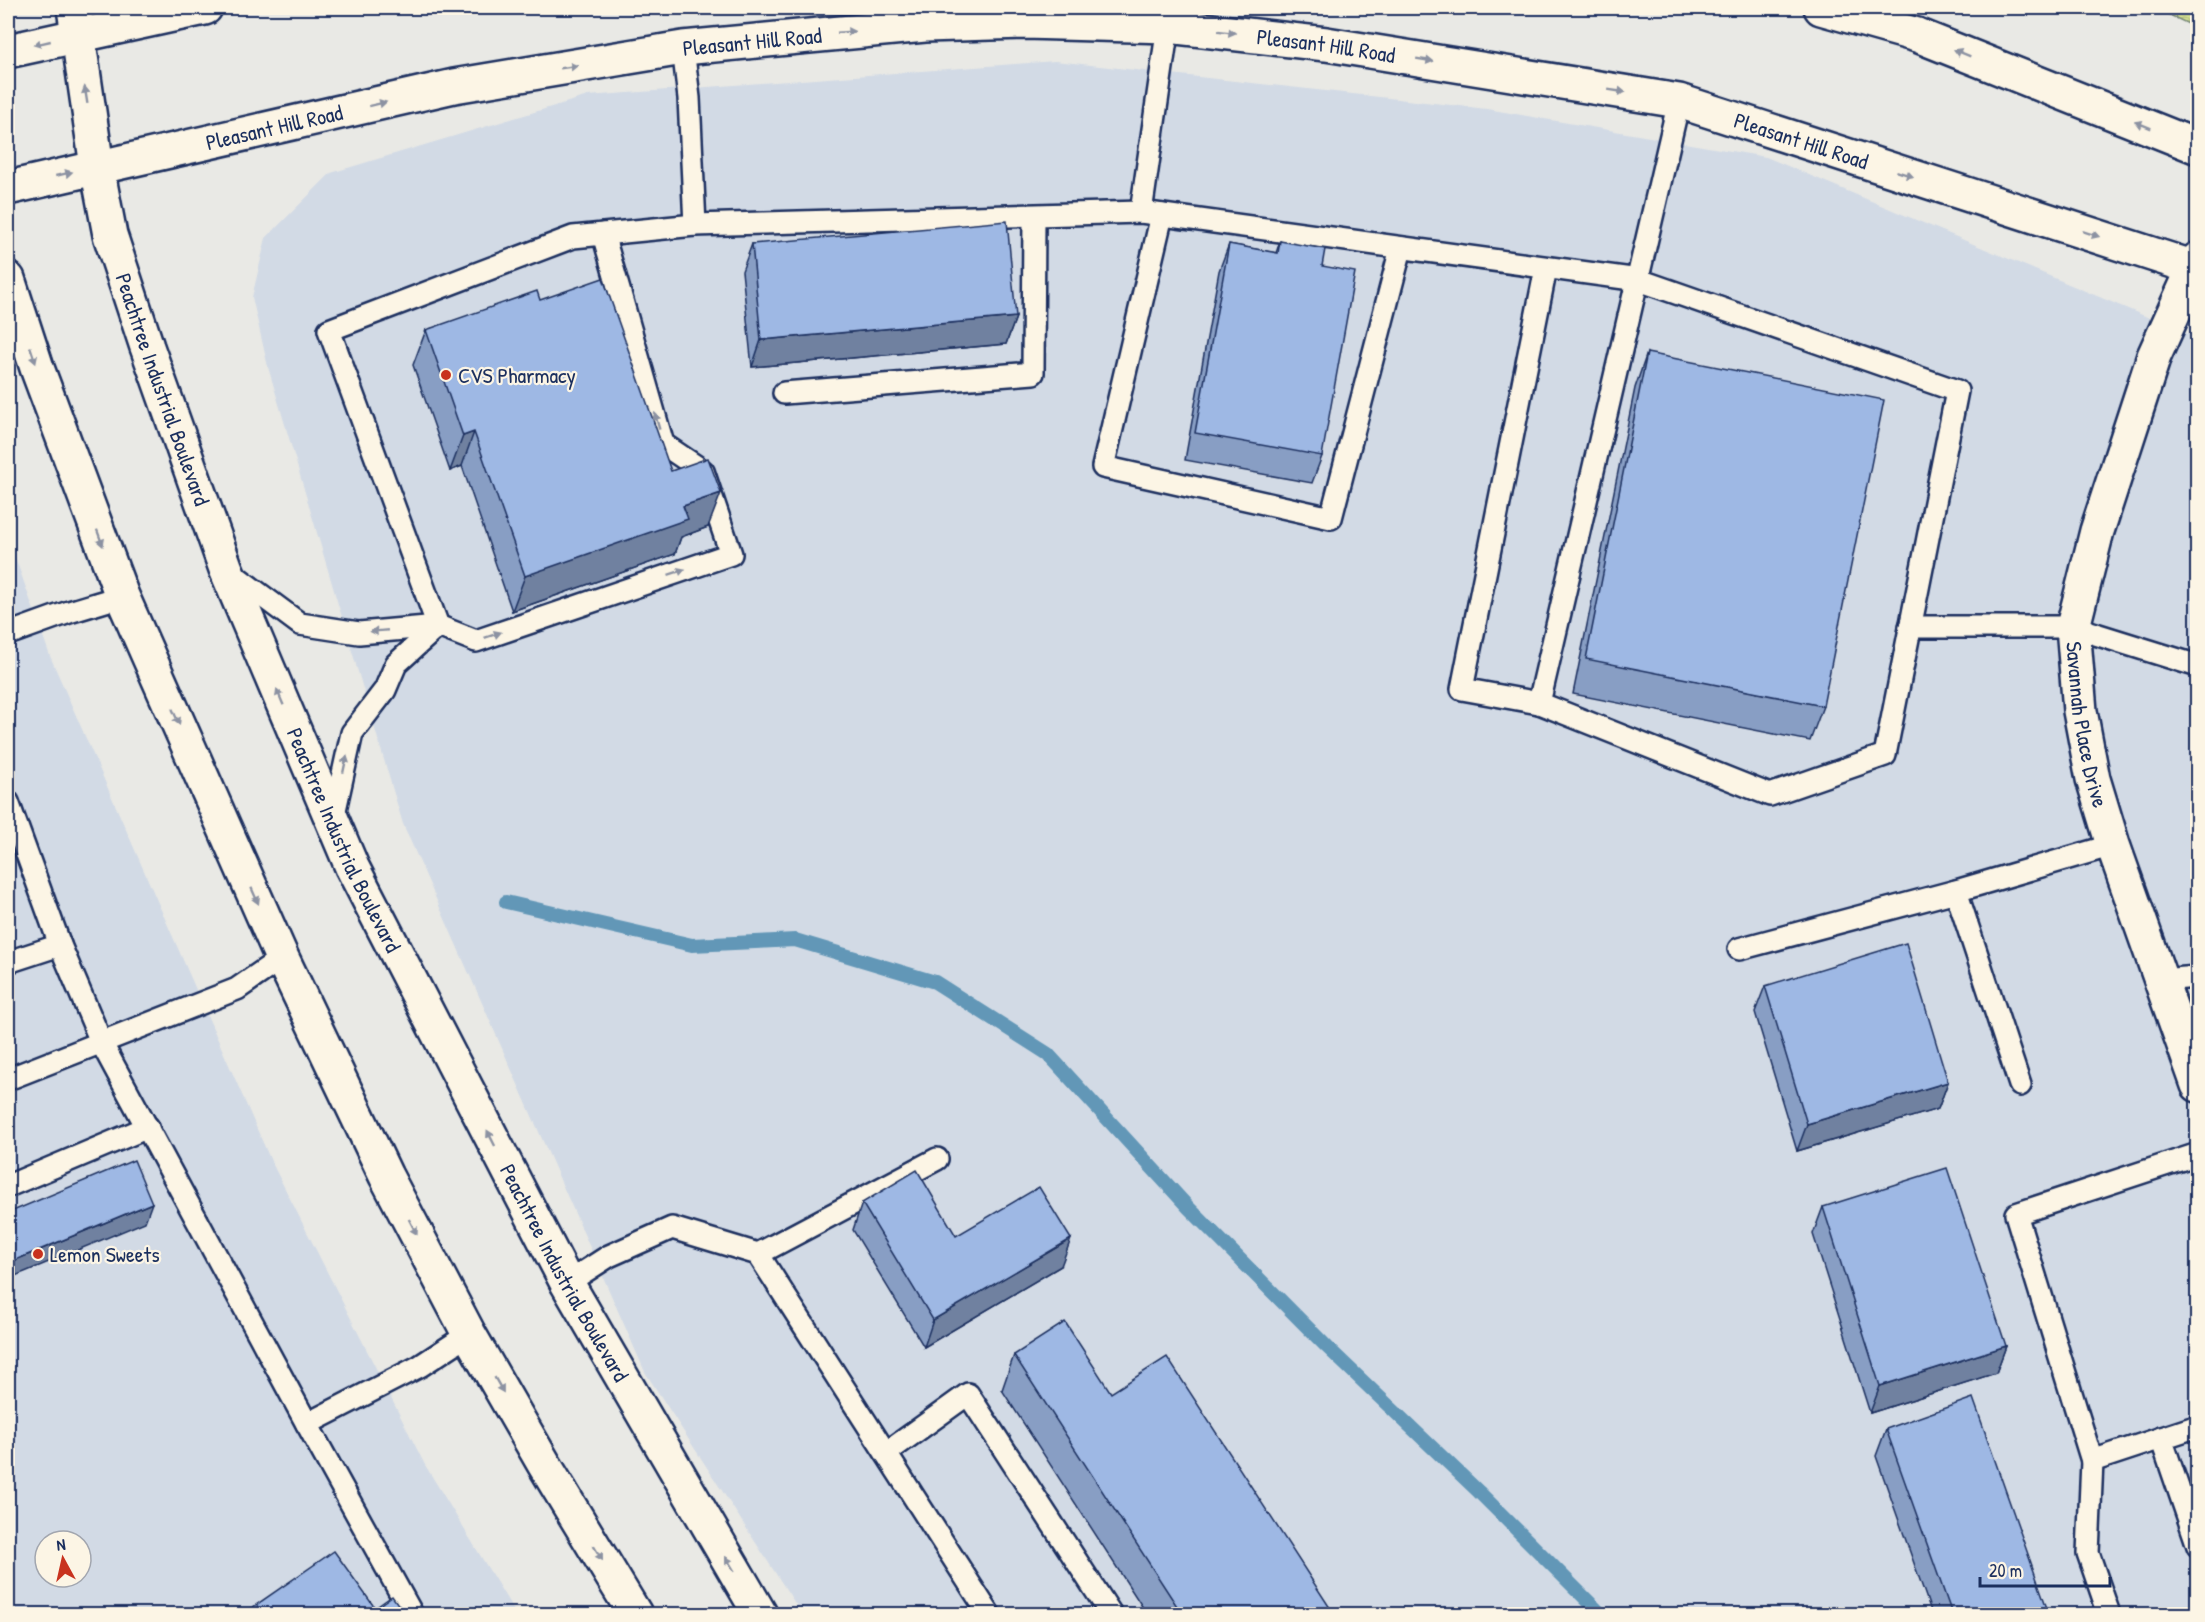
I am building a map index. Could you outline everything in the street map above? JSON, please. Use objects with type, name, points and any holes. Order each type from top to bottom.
[{"type":"main road","points":[[8,51],[76,21],[205,8]]},
{"type":"main road","points":[[1821,8],[1917,35],[2198,147]]},
{"type":"main road","name":"Peachtree Industrial Boulevard","points":[[76,21],[97,167],[110,235],[226,569],[332,821],[357,877],[567,1283],[760,1614]]},
{"type":"main road","name":"Pleasant Hill Road","points":[[8,188],[454,86],[683,48],[925,25],[1026,22],[1168,26],[1326,44],[1679,102],[2196,266]]},
{"type":"main road","name":"Savannah Place Drive","points":[[2196,266],[2154,356],[2097,531],[2073,627],[2080,711],[2093,779],[2160,980],[2198,1085]]},
{"type":"main road","points":[[8,279],[37,368],[122,596],[282,958],[386,1176],[469,1334],[544,1464],[636,1614]]},
{"type":"lane","points":[[1141,212],[1168,26]]},
{"type":"lane","points":[[683,48],[689,98],[695,225]]},
{"type":"lane","points":[[1539,703],[1679,102]]},
{"type":"lane","points":[[438,626],[329,330],[573,237],[695,225],[1141,212],[1639,280],[1958,391],[1885,755],[1770,795],[1539,703],[1462,689],[1546,268]]},
{"type":"lane","points":[[1162,215],[1103,467],[1331,518],[1401,248]]},
{"type":"lane","points":[[784,393],[1033,373],[1034,216]]},
{"type":"lane","points":[[226,569],[300,624],[359,633],[438,626],[476,641],[731,554],[703,471],[663,444],[603,234]]},
{"type":"lane","points":[[8,634],[122,596]]},
{"type":"lane","points":[[332,821],[352,733],[385,690],[396,664],[438,626]]},
{"type":"lane","points":[[1910,627],[2073,627],[2198,666]]},
{"type":"lane","points":[[8,802],[60,945],[102,1044],[412,1614]]},
{"type":"lane","points":[[1739,949],[1956,891],[2114,845]]},
{"type":"lane","points":[[1956,891],[2020,1085]]},
{"type":"lane","points":[[8,963],[60,945]]},
{"type":"lane","points":[[8,1080],[237,989],[282,958]]},
{"type":"lane","points":[[2160,980],[2198,977]]},
{"type":"lane","points":[[8,1186],[148,1127]]},
{"type":"lane","points":[[2109,1614],[2088,1553],[2092,1461],[2016,1214],[2198,1154]]},
{"type":"lane","points":[[758,1254],[937,1159]]},
{"type":"lane","points":[[567,1283],[609,1256],[672,1228],[758,1254],[989,1614]]},
{"type":"lane","points":[[308,1424],[420,1366],[469,1334]]},
{"type":"lane","points":[[886,1453],[968,1394],[1111,1614]]},
{"type":"lane","points":[[2092,1461],[2198,1426]]},
{"type":"lane","points":[[2161,1438],[2198,1546]]},
{"type":"shaded area","points":[[1055,61],[1487,109],[1766,157],[2197,338],[2197,1614],[802,1614],[645,1372],[403,824],[268,367],[252,297],[266,238],[331,173],[588,96]]},
{"type":"shaded area","points":[[8,537],[50,656],[271,1161],[425,1465],[516,1614],[8,1614]]},
{"type":"green space","points":[[2155,8],[2197,8],[2197,28]]},
{"type":"building","points":[[1007,221],[1016,317],[761,340],[752,244]]},
{"type":"building","points":[[1280,241],[1325,249],[1322,266],[1355,272],[1322,456],[1195,433],[1229,244],[1278,253]]},
{"type":"building","points":[[603,278],[671,471],[708,458],[721,493],[683,506],[688,519],[525,576],[474,432],[463,436],[426,330],[537,291],[540,300]]},
{"type":"building","points":[[1647,353],[1884,400],[1823,706],[1586,659]]},
{"type":"building","points":[[1906,943],[1948,1082],[1807,1124],[1765,986]]},
{"type":"building","name":"Lemon Sweets","points":[[134,1160],[152,1203],[8,1263],[8,1213]]},
{"type":"building","points":[[1947,1168],[2006,1346],[1880,1386],[1823,1207]]},
{"type":"building","points":[[917,1170],[956,1236],[1039,1187],[1071,1239],[933,1320],[862,1203]]},
{"type":"building","points":[[1065,1322],[1111,1393],[1167,1357],[1334,1614],[1182,1614],[1014,1355]]},
{"type":"building","points":[[1973,1398],[2049,1614],[1952,1614],[1886,1429]]},
{"type":"building","points":[[334,1551],[375,1608],[392,1596],[405,1614],[243,1614]]},
{"type":"waterway","points":[[506,902],[692,945],[795,940],[935,982],[1048,1054],[1188,1207],[1327,1347],[1479,1492],[1601,1614]]},
{"type":"place","name":"CVS Pharmacy","points":[[446,375]]},
{"type":"place","name":"Lemon Sweets","points":[[38,1254]]}]
